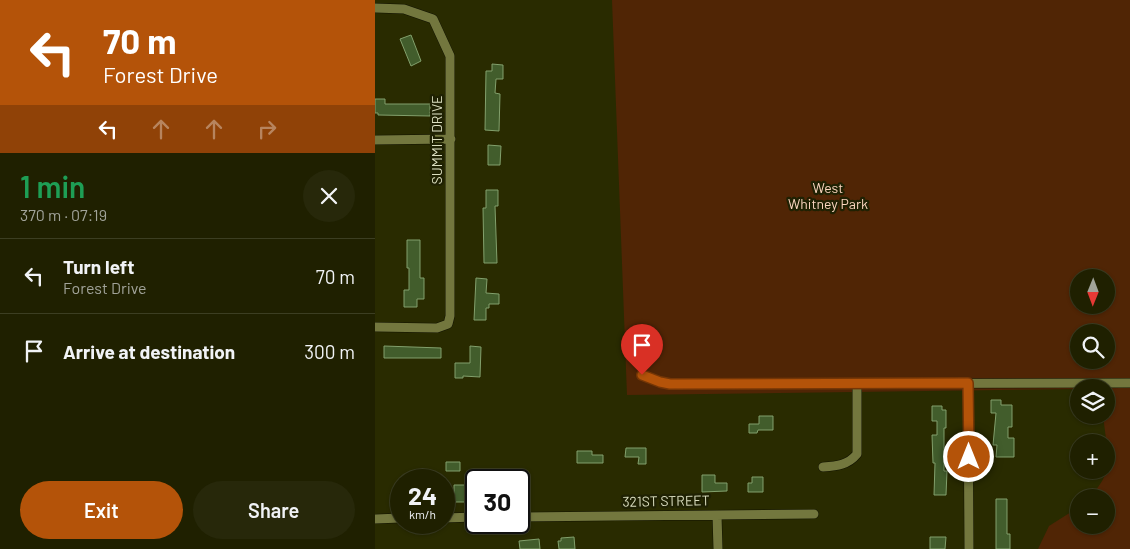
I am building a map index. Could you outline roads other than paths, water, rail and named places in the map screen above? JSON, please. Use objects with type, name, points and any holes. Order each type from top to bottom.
[{"type":"street","name":"SUMMIT DRIVE","points":[[375,8],[404,9],[433,19],[450,56],[451,139],[450,316],[447,324],[437,328],[375,327]]},
{"type":"street","points":[[375,140],[451,139]]},
{"type":"street","points":[[642,375],[670,384],[1130,383]]},
{"type":"street","points":[[823,467],[850,462],[857,454],[857,383]]},
{"type":"street","points":[[968,383],[969,549]]},
{"type":"street","name":"321ST STREET","points":[[530,517],[814,514]]},
{"type":"street","points":[[717,515],[718,549]]},
{"type":"street","points":[[375,519],[390,518]]},
{"type":"park label","name":"West Whitney Park","points":[[828,196]]}]
